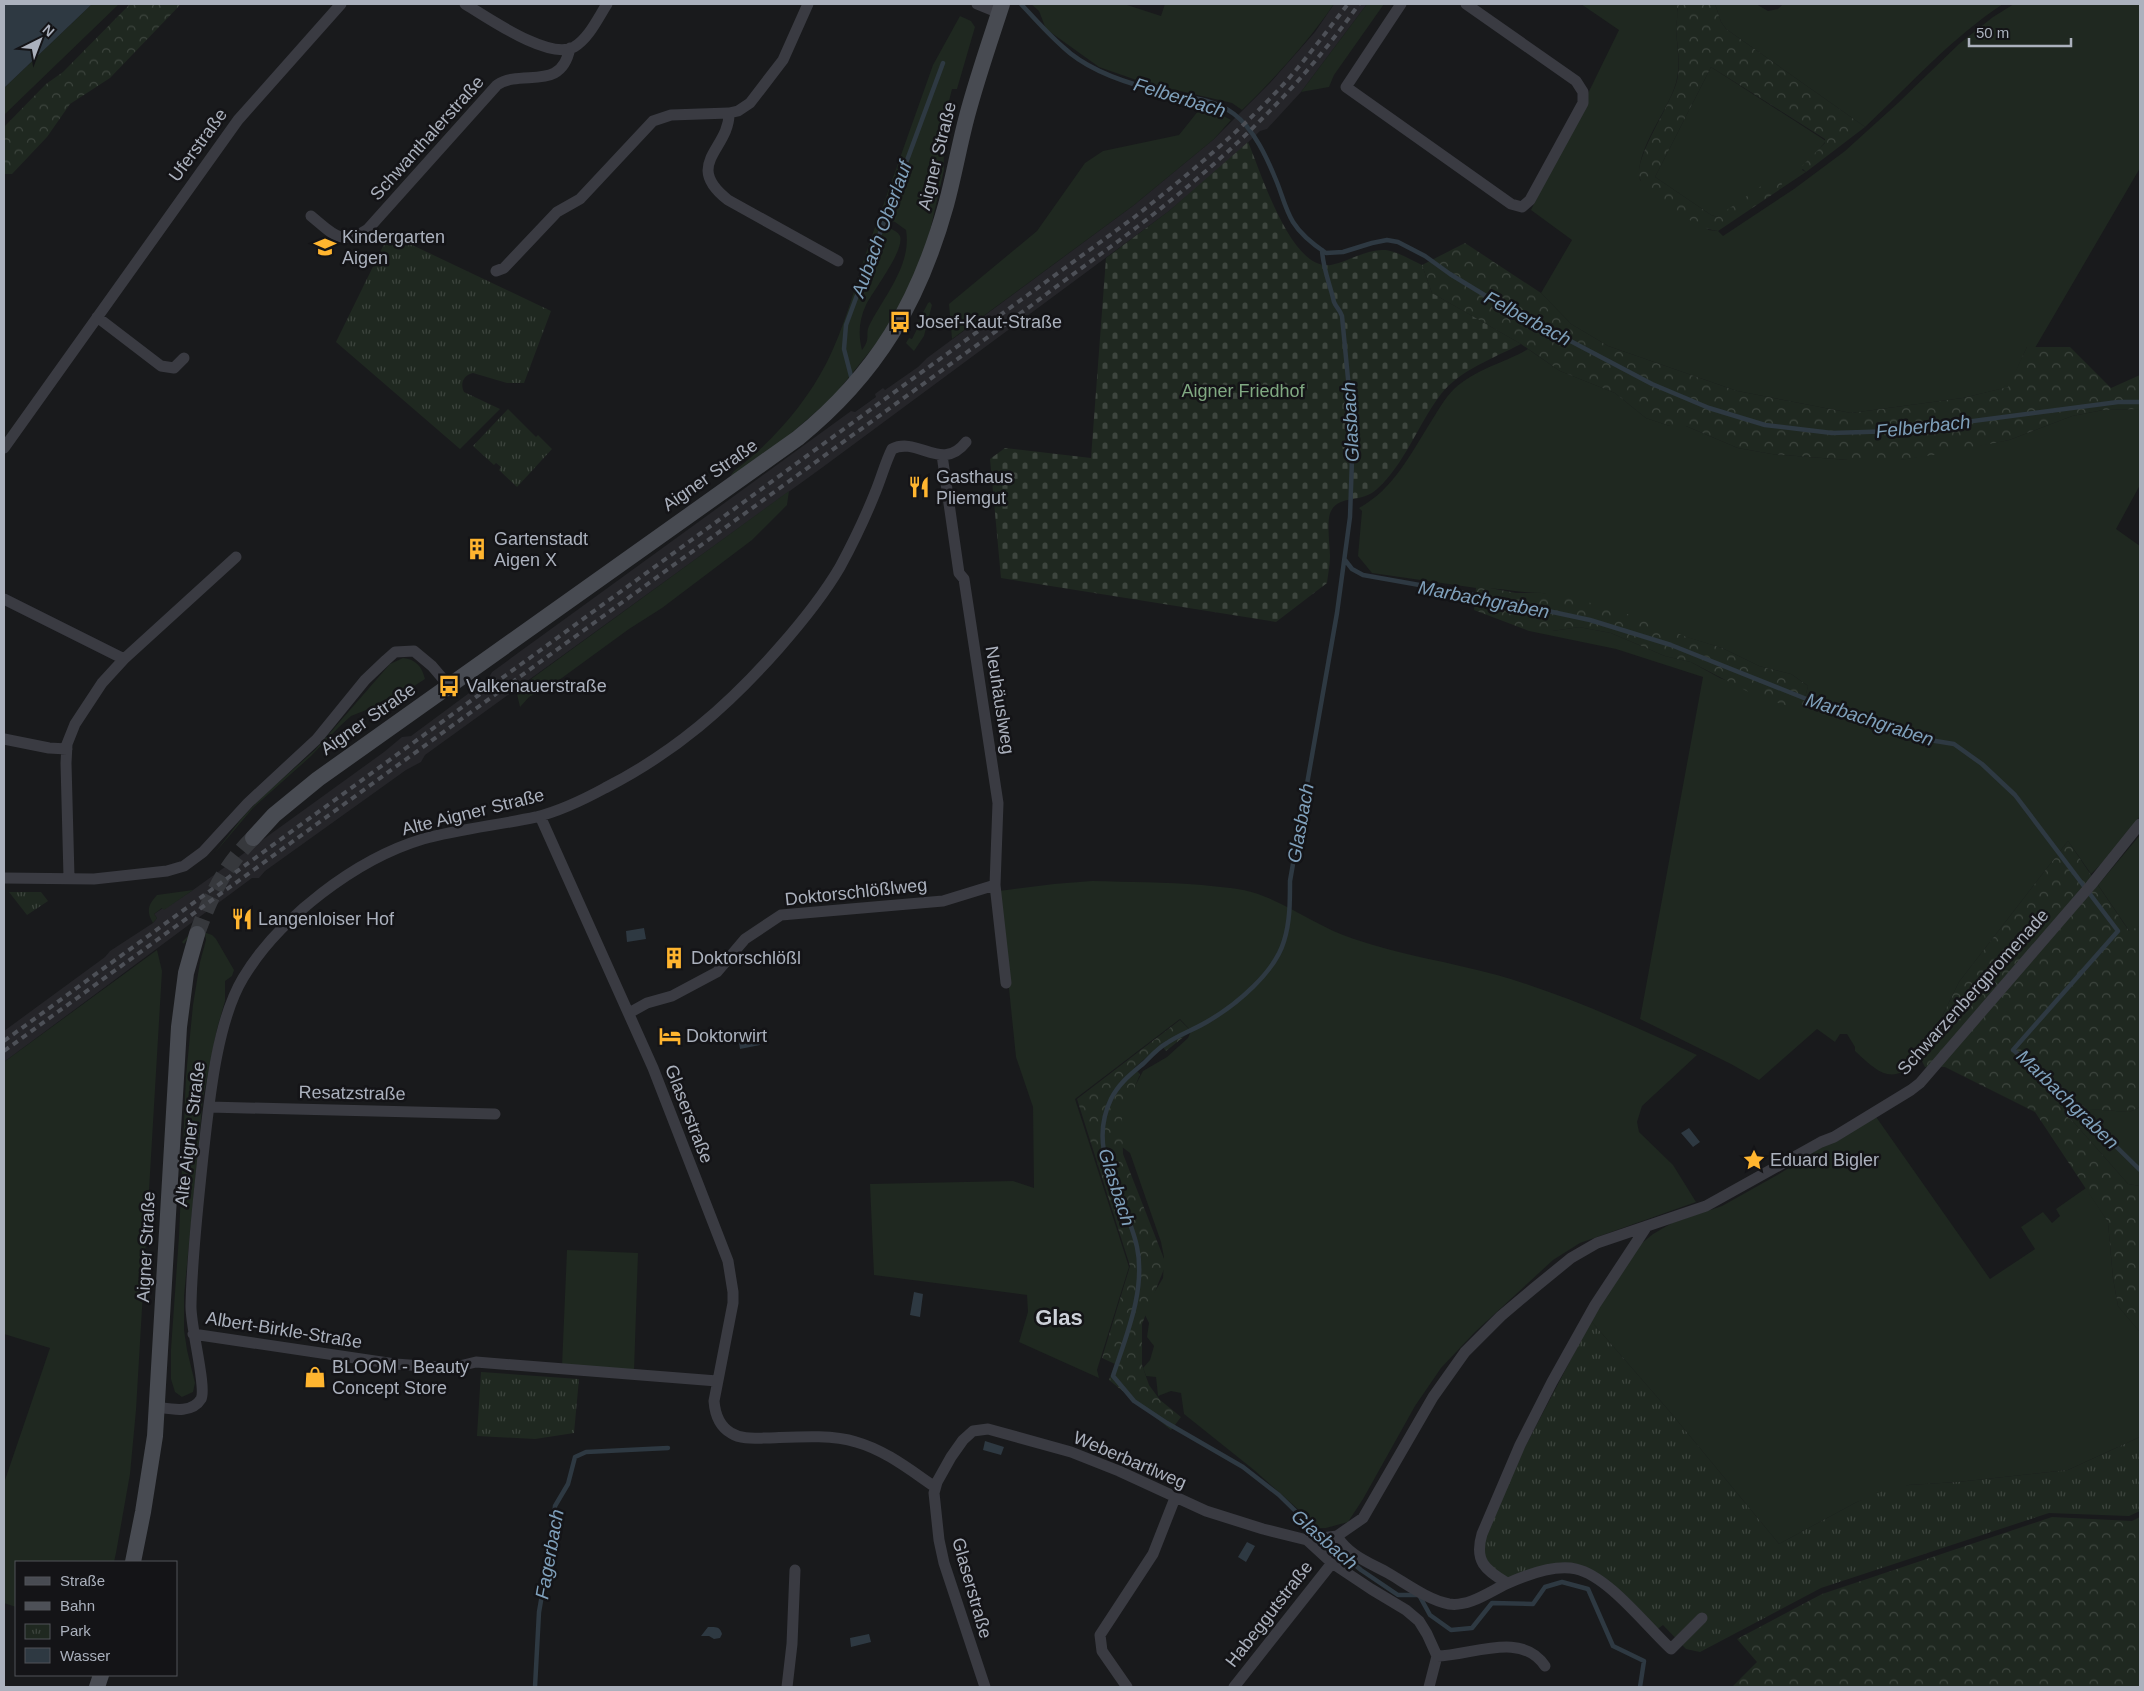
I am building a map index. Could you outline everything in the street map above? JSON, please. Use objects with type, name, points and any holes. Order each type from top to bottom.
[{"type":"main road","name":"Aigner Straße","points":[[253,838],[289,801],[798,438],[841,400],[885,345],[900,322],[916,291],[937,236],[952,184],[966,117],[1000,8]]},
{"type":"main road","name":"Aigner Straße","points":[[133,1561],[150,1469],[157,1407],[179,1027],[186,973],[197,934]]},
{"type":"street","name":"Uferstraße","points":[[4,448],[238,120],[341,4]]},
{"type":"street","points":[[465,4],[535,43],[552,49],[570,48]]},
{"type":"street","name":"Schwanthalerstraße","points":[[311,216],[338,237],[350,238],[368,230],[496,85],[509,79],[537,78],[554,74],[564,64],[570,48],[578,44],[587,34],[607,4]]},
{"type":"street","points":[[496,271],[504,268],[557,212],[580,199],[653,121],[671,115],[729,113],[738,111],[750,103],[783,60],[808,4]]},
{"type":"street","points":[[977,4],[1000,8]]},
{"type":"street","points":[[1401,4],[1346,87],[1511,204],[1522,207],[1526,205],[1583,103],[1583,92],[1576,81],[1466,4]]},
{"type":"street","points":[[729,113],[728,127],[708,162],[709,174],[714,186],[728,200],[838,261]]},
{"type":"street","points":[[97,317],[161,366],[174,368],[184,358]]},
{"type":"street","points":[[942,455],[955,453],[966,442]]},
{"type":"street","name":"Alte Aigner Straße","points":[[157,1407],[178,1410],[188,1408],[195,1405],[201,1397],[202,1380],[193,1334],[191,1308],[197,1210],[209,1107],[218,1053],[228,1015],[241,981],[268,944],[298,912],[327,889],[397,849],[421,840],[452,832],[540,816],[573,804],[607,787],[679,742],[718,712],[766,662],[824,592],[858,532],[875,495],[890,451],[904,446],[942,455]]},
{"type":"street","name":"Neuhäuslweg","points":[[942,455],[959,573],[964,579],[998,803],[995,885],[1006,983]]},
{"type":"street","points":[[69,877],[66,791],[68,749],[69,737],[80,713],[102,683],[124,658],[236,557]]},
{"type":"street","points":[[4,599],[124,658]]},
{"type":"street","points":[[4,878],[69,877],[94,879],[167,871],[184,866],[194,860],[219,836],[248,803],[317,738],[365,680],[395,652],[414,651],[432,666],[449,686]]},
{"type":"street","points":[[4,739],[49,748],[68,749]]},
{"type":"street","name":"Glaserstraße","points":[[540,816],[667,1101],[728,1261],[733,1302],[714,1401],[715,1410],[722,1425],[734,1434],[747,1438],[840,1439],[858,1442],[879,1451],[935,1487],[941,1552],[985,1687]]},
{"type":"street","name":"Schwarzenbergpromenade","points":[[1342,1534],[1363,1518],[1438,1388],[1473,1344],[1501,1316],[1571,1258],[1597,1243],[1681,1216],[1718,1200],[1821,1142],[1834,1137],[1911,1090],[1920,1083],[2081,897],[2140,824]]},
{"type":"street","name":"Doktorschlößlweg","points":[[628,1013],[647,1003],[672,996],[717,972],[744,940],[781,915],[943,901],[995,885]]},
{"type":"street","name":"Resatzstraße","points":[[209,1107],[495,1114]]},
{"type":"street","points":[[1507,1583],[1490,1573],[1481,1561],[1478,1546],[1482,1534],[1520,1445],[1556,1374],[1595,1306],[1647,1226]]},
{"type":"street","name":"Albert-Birkle-Straße","points":[[193,1334],[395,1364],[450,1368],[476,1362],[717,1381]]},
{"type":"street","name":"Weberbartlweg","points":[[935,1487],[951,1457],[968,1435],[974,1431],[988,1429],[1071,1452],[1120,1471],[1206,1511],[1263,1529],[1307,1540],[1342,1534]]},
{"type":"street","points":[[1127,1687],[1102,1651],[1100,1635],[1153,1554],[1175,1498]]},
{"type":"street","points":[[1342,1534],[1348,1550],[1431,1597],[1449,1604],[1471,1601],[1507,1583],[1537,1572],[1574,1569],[1587,1573],[1611,1590],[1671,1649],[1702,1618]]},
{"type":"street","points":[[1307,1540],[1332,1563],[1371,1590],[1406,1610],[1419,1621],[1437,1656],[1430,1687]]},
{"type":"street","name":"Habeggutstraße","points":[[1234,1687],[1332,1563]]},
{"type":"street","points":[[787,1687],[792,1644],[795,1570]]},
{"type":"street","points":[[1437,1656],[1513,1647],[1533,1654],[1545,1666]]},
{"type":"shaded area","points":[[1334,4],[1367,4],[1301,92],[1267,129],[1260,131],[1232,158],[1169,211],[823,467],[425,755],[421,762],[406,770],[265,871],[259,878],[252,878],[4,1062],[4,1031],[105,957],[110,951],[153,923],[157,918],[154,914],[193,890],[402,737],[411,736],[488,679],[492,672],[851,411],[855,412],[876,397],[875,394],[883,388],[885,390],[918,367],[927,358],[1134,205],[1214,139],[1270,83],[1315,32]]},
{"type":"green space","points":[[92,4],[119,4],[4,115],[4,88]]},
{"type":"green space","points":[[130,4],[181,4],[110,78],[70,104],[47,137],[12,174],[4,174],[4,127],[46,84],[63,72]]},
{"type":"green space","points":[[1031,4],[1124,4],[1161,16],[1165,4],[1334,4],[1291,59],[1242,110],[1232,103],[1142,82],[1099,67],[1046,29],[1039,11]]},
{"type":"green space","points":[[1367,4],[1384,4],[1334,75],[1329,87],[1301,92]]},
{"type":"green space","points":[[1581,4],[1673,4],[1676,6],[1678,14],[1676,28],[1678,74],[1670,99],[1646,146],[1639,170],[1640,180],[1709,230],[1718,231],[1723,236],[1794,189],[1845,151],[1959,44],[1993,17],[2014,4],[2140,4],[2140,168],[2035,348],[2027,347],[2009,387],[1963,398],[1851,413],[1737,391],[1608,346],[1571,324],[1541,293],[1572,240],[1531,210],[1619,30]]},
{"type":"green space","points":[[1673,4],[1715,4],[1721,22],[1726,29],[1865,127],[1806,172],[1801,167],[1825,143],[1825,139],[1711,67],[1655,177],[1711,215],[1717,217],[1771,179],[1781,180],[1782,185],[1779,190],[1718,231],[1705,228],[1687,218],[1654,195],[1640,179],[1639,170],[1642,159],[1677,81],[1679,61],[1676,28],[1678,9]]},
{"type":"green space","points":[[1715,4],[1756,4],[1768,11],[1778,9],[1783,4],[2003,4],[1984,17],[1931,62],[1865,127],[1726,29],[1721,22]]},
{"type":"green space","points":[[960,16],[971,21],[975,27],[957,89],[952,89],[944,113],[946,114],[943,127],[944,170],[930,231],[920,263],[899,308],[879,340],[833,397],[779,444],[733,476],[731,475],[734,471],[761,448],[786,422],[809,393],[818,378],[841,330],[876,225],[896,231],[900,236],[900,242],[898,251],[866,305],[862,316],[860,338],[862,350],[865,346],[869,326],[901,268],[907,243],[906,230],[895,222],[879,217],[933,65]]},
{"type":"green space","points":[[1711,67],[1826,141],[1802,170],[1806,172],[1779,190],[1782,185],[1717,217],[1711,215],[1655,177]]},
{"type":"green space","points":[[1203,105],[1231,120],[1214,139],[1134,205],[952,339],[949,304],[1037,231],[1085,163],[1103,151],[1179,135]]},
{"type":"green space","name":"Aigner Friedhof","points":[[1248,142],[1279,217],[1303,253],[1316,263],[1331,265],[1379,250],[1397,253],[1422,265],[1432,293],[1521,344],[1478,365],[1458,378],[1441,394],[1396,468],[1387,479],[1371,494],[1340,502],[1335,506],[1331,511],[1329,520],[1330,559],[1327,583],[1276,622],[1001,578],[990,459],[1005,448],[1091,458],[1106,258],[1169,211]]},
{"type":"green space","points":[[389,234],[551,311],[524,383],[507,383],[473,373],[465,378],[462,383],[464,392],[500,409],[460,449],[336,342]]},
{"type":"green space","points":[[1465,243],[1541,293],[1571,324],[1608,346],[1737,391],[1851,413],[1963,398],[2008,387],[2027,347],[2070,347],[2111,388],[2140,375],[2140,409],[2103,410],[2072,416],[2009,440],[1900,460],[1848,460],[1772,454],[1738,448],[1686,426],[1670,426],[1646,418],[1615,393],[1560,371],[1521,344],[1432,293],[1422,265]]},
{"type":"green space","points":[[930,302],[932,305],[924,336],[914,351],[906,343],[909,338],[912,339],[917,329],[915,328]]},
{"type":"green space","points":[[1528,349],[1560,371],[1615,393],[1646,418],[1670,426],[1686,426],[1738,448],[1772,454],[1848,460],[1900,460],[2009,440],[2072,416],[2103,410],[2140,409],[2140,485],[2116,529],[2140,546],[2140,816],[2115,850],[2091,874],[2068,841],[1959,982],[1921,1059],[1902,1072],[1886,1074],[1879,1071],[1855,1051],[1855,1047],[1847,1034],[1840,1034],[1835,1042],[1817,1029],[1759,1080],[1640,1019],[1703,677],[1616,649],[1529,631],[1552,631],[1579,627],[1611,633],[1665,656],[1691,662],[1720,678],[1803,706],[1808,686],[1791,674],[1759,666],[1722,648],[1542,593],[1476,588],[1372,573],[1358,556],[1362,511],[1359,508],[1392,481],[1448,396],[1471,376]]},
{"type":"green space","points":[[508,409],[536,437],[538,435],[552,449],[517,487],[499,470],[501,467],[496,463],[494,465],[473,446]]},
{"type":"green space","points":[[789,491],[787,505],[752,540],[662,608],[629,629],[555,683],[529,697],[520,707],[516,690]]},
{"type":"green space","points":[[1476,588],[1490,588],[1516,593],[1542,593],[1578,599],[1645,619],[1684,636],[1722,648],[1759,666],[1791,674],[1808,686],[1803,706],[1788,706],[1758,697],[1691,662],[1665,656],[1611,633],[1579,627],[1552,631],[1529,631],[1474,610]]},
{"type":"green space","points":[[403,658],[418,664],[425,679],[402,694],[397,694],[376,704],[376,706],[351,716],[310,757],[253,808],[214,854],[242,818],[264,795],[315,750],[390,664]]},
{"type":"green space","points":[[2140,835],[2140,926],[2130,932],[2098,885]]},
{"type":"green space","points":[[2068,841],[2129,931],[2140,926],[2140,1107],[2129,1112],[2077,1108],[2069,1117],[2128,1184],[2140,1186],[2140,1332],[2118,1306],[2113,1278],[2108,1222],[2035,1112],[1945,1067],[1925,1067],[1921,1059],[1959,982]]},
{"type":"green space","points":[[1092,881],[1188,884],[1251,892],[1270,899],[1329,929],[1354,939],[1389,950],[1479,970],[1523,983],[1598,1011],[1697,1055],[1642,1106],[1637,1122],[1639,1132],[1673,1165],[1696,1202],[1580,1243],[1553,1260],[1475,1332],[1441,1368],[1415,1406],[1348,1522],[1319,1528],[1254,1470],[1184,1414],[1181,1393],[1171,1391],[1158,1396],[1156,1377],[1146,1376],[1143,1368],[1150,1360],[1154,1346],[1147,1337],[1149,1323],[1145,1315],[1152,1296],[1163,1278],[1164,1257],[1161,1242],[1130,1153],[1118,1144],[1124,1098],[1135,1086],[1143,1071],[1167,1057],[1188,1038],[1191,1031],[1180,1019],[1075,1099],[1129,1267],[1097,1370],[1099,1378],[1019,1342],[1028,1312],[1027,1295],[874,1275],[870,1184],[1013,1181],[1034,1188],[1033,1107],[1016,1057],[999,891]]},
{"type":"green space","points":[[193,890],[164,910],[162,908],[154,914],[157,918],[153,923],[149,915],[149,908],[157,895]]},
{"type":"green space","points":[[9,892],[41,892],[48,901],[27,915]]},
{"type":"green space","points":[[201,931],[212,935],[216,939],[234,970],[232,976],[225,981],[225,1001],[217,1029],[203,1098],[184,1296],[184,1330],[195,1383],[193,1392],[182,1397],[175,1392],[171,1379],[171,1349],[179,1236],[186,1076],[193,1005],[200,962],[206,940],[205,934],[196,934],[190,937],[184,944],[182,942],[192,932]]},
{"type":"green space","points":[[157,950],[162,971],[136,1410],[130,1474],[116,1553],[114,1561],[15,1561],[15,1607],[4,1603],[4,1483],[50,1348],[4,1334],[4,1062]]},
{"type":"green space","points":[[1180,1020],[1191,1031],[1166,1051],[1161,1045],[1134,1068],[1140,1074],[1122,1119],[1123,1154],[1166,1264],[1142,1324],[1142,1365],[1149,1385],[1160,1400],[1181,1417],[1171,1430],[1109,1380],[1115,1364],[1102,1358],[1130,1266],[1077,1099]]},
{"type":"green space","points":[[2140,1107],[2140,1186],[2128,1184],[2069,1117],[2077,1108],[2129,1112]]},
{"type":"green space","points":[[1874,1114],[1990,1279],[2035,1249],[2021,1227],[2043,1212],[2052,1223],[2060,1216],[2056,1209],[2086,1188],[2108,1222],[2113,1278],[2118,1306],[2140,1332],[2140,1437],[2068,1470],[1958,1482],[1909,1485],[1857,1502],[1779,1544],[1670,1412],[1591,1321],[1637,1247],[1653,1234],[1672,1223],[1722,1206],[1779,1174]]},
{"type":"green space","points":[[567,1250],[638,1253],[634,1372],[562,1366]]},
{"type":"green space","points":[[1591,1321],[1670,1412],[1779,1544],[1857,1502],[1885,1490],[1909,1485],[1958,1482],[2068,1470],[2140,1437],[2140,1511],[2129,1516],[2049,1513],[1821,1588],[1700,1652],[1686,1649],[1663,1625],[1656,1630],[1576,1567],[1506,1580],[1483,1562],[1482,1540],[1524,1449]]},
{"type":"green space","points":[[481,1372],[579,1379],[574,1433],[535,1439],[477,1436]]},
{"type":"green space","points":[[2052,1517],[2132,1521],[2140,1517],[2140,1687],[1732,1687],[1757,1662],[1737,1639],[1822,1594]]},
{"type":"water","points":[[4,4],[92,4],[4,88]]},
{"type":"water","points":[[644,928],[646,939],[627,942],[626,931]]},
{"type":"water","points":[[757,1033],[760,1045],[740,1049],[738,1037]]},
{"type":"water","points":[[1689,1128],[1700,1142],[1693,1147],[1681,1133]]},
{"type":"water","points":[[914,1292],[923,1294],[920,1317],[910,1315]]},
{"type":"water","points":[[985,1441],[1004,1447],[1001,1455],[983,1450]]},
{"type":"water","points":[[1247,1542],[1255,1546],[1246,1562],[1238,1557]]},
{"type":"water","points":[[708,1627],[720,1630],[722,1634],[720,1638],[714,1639],[709,1636],[701,1636]]},
{"type":"water","points":[[869,1634],[871,1642],[851,1647],[850,1638]]},
{"type":"waterway","name":"Felberbach","points":[[1021,4],[1063,47],[1093,68],[1139,86],[1205,100],[1234,114],[1248,128],[1264,153],[1293,222],[1308,239],[1326,253],[1343,252],[1387,240],[1398,242],[1425,256],[1491,299],[1652,384],[1709,408],[1765,425],[1832,433],[1897,431],[2118,402],[2140,402]]},
{"type":"waterway","name":"Aubach Oberlauf","points":[[852,380],[844,349],[846,325],[943,63]]},
{"type":"waterway","name":"Glasbach","points":[[1322,250],[1325,270],[1334,302],[1342,316],[1353,431],[1350,517],[1337,613],[1290,881],[1287,927],[1279,953],[1254,986],[1221,1013],[1161,1047],[1126,1079],[1111,1099],[1104,1119],[1103,1138],[1105,1156],[1110,1174],[1132,1228],[1139,1263],[1137,1296],[1129,1329],[1113,1376],[1134,1401],[1167,1423],[1243,1467],[1279,1495],[1323,1538],[1361,1570],[1398,1595],[1419,1595],[1430,1615],[1451,1630],[1472,1628],[1492,1603],[1533,1604],[1545,1587],[1562,1582],[1588,1589],[1613,1646],[1644,1661],[1640,1687]]},
{"type":"waterway","name":"Marbachgraben","points":[[1345,560],[1352,569],[1363,575],[1459,592],[1590,620],[1671,645],[1854,718],[1917,738],[1954,744],[1982,764],[2015,795],[2118,931],[2013,1050],[2057,1085],[2077,1108],[2140,1170]]},
{"type":"waterway","name":"Fagerbach","points":[[535,1687],[539,1612],[552,1538],[555,1506],[568,1484],[575,1457],[586,1452],[668,1448]]},
{"type":"tunnel","points":[[197,934],[219,882],[234,860],[253,838]]},
{"type":"railway","points":[[4,1041],[1132,219],[1246,123],[1281,87],[1348,4]]},
{"type":"railway","points":[[4,1051],[1032,305],[1149,218],[1219,160],[1270,111],[1316,60],[1359,4]]},
{"type":"place","name":"Kindergarten Aigen","points":[[325,247]]},
{"type":"place","name":"Josef-Kaut-Straße","points":[[900,322]]},
{"type":"place","name":"Gasthaus Pliemgut","points":[[919,487]]},
{"type":"place","name":"Gartenstadt Aigen X","points":[[477,549]]},
{"type":"place","name":"Valkenauerstraße","points":[[449,686]]},
{"type":"place","name":"Langenloiser Hof","points":[[242,919]]},
{"type":"place","name":"Doktorschlößl","points":[[674,958]]},
{"type":"place","name":"Doktorwirt","points":[[670,1036]]},
{"type":"place","name":"Eduard Bigler","points":[[1754,1160]]},
{"type":"place","name":"BLOOM - Beauty Concept Store","points":[[315,1377]]},
{"type":"district","name":"Glas","points":[[1059,1317]]}]
